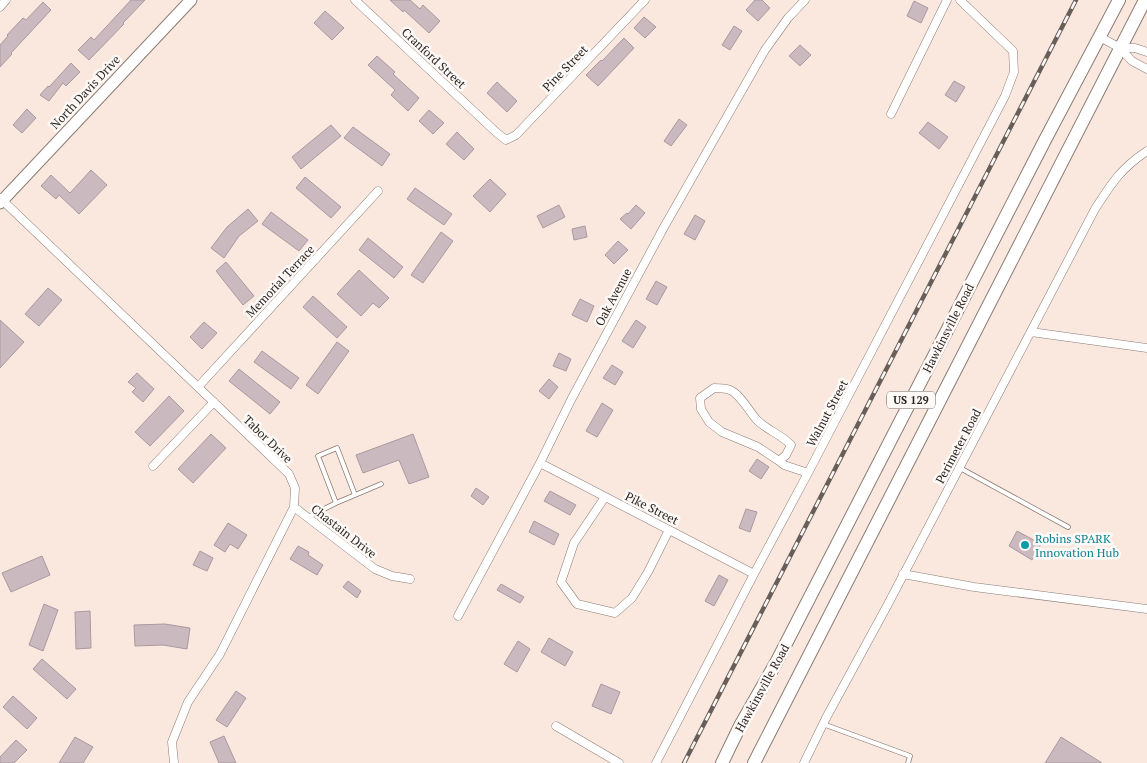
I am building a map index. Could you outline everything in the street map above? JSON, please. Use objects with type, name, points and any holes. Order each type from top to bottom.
[{"type":"main road","name":"North Davis Drive","points":[[1,201],[191,0]]},
{"type":"main road","name":"Hawkinsville Road","points":[[722,763],[740,726],[777,661],[1119,0]]},
{"type":"main road","name":"Hawkinsville Road","points":[[754,763],[1145,0]]},
{"type":"street","points":[[0,7],[6,0]]},
{"type":"street","name":"Cranford Street","points":[[355,0],[497,133]]},
{"type":"street","name":"Pine Street","points":[[497,133],[506,140],[516,135],[645,0]]},
{"type":"street","name":"Oak Avenue","points":[[458,616],[664,227],[765,50],[788,18],[805,0]]},
{"type":"street","points":[[891,114],[947,0]]},
{"type":"street","name":"Walnut Street","points":[[656,763],[1005,96],[1014,72],[1012,51],[960,0]]},
{"type":"street","points":[[1100,37],[1120,48],[1132,61],[1147,69]]},
{"type":"street","points":[[1120,48],[1135,48],[1147,52]]},
{"type":"street","name":"Perimeter Road","points":[[804,763],[1095,209],[1122,171],[1132,161],[1147,151]]},
{"type":"street","name":"Memorial Terrace","points":[[198,387],[378,191]]},
{"type":"street","name":"Tabor Drive","points":[[1,201],[289,474],[295,488],[294,507],[220,654],[188,702],[172,742],[174,763]]},
{"type":"street","points":[[1031,332],[1147,348]]},
{"type":"street","points":[[779,461],[786,455],[791,445],[757,420],[738,396],[730,390],[714,388],[700,398],[701,409],[709,422],[722,432],[758,447],[784,465],[808,473]]},
{"type":"street","points":[[153,466],[214,402]]},
{"type":"street","name":"Pike Street","points":[[540,463],[754,574]]},
{"type":"street","points":[[605,497],[574,543],[561,582],[577,604],[615,613],[632,598],[648,572],[669,530]]},
{"type":"street","name":"Chastain Drive","points":[[294,507],[375,569],[392,576],[410,579]]},
{"type":"street","points":[[903,574],[974,587],[1147,609]]},
{"type":"street","points":[[556,726],[619,763]]},
{"type":"lane","points":[[336,503],[318,456],[337,448],[355,495]]},
{"type":"lane","points":[[960,468],[1068,527]]},
{"type":"lane","points":[[308,517],[381,484]]},
{"type":"lane","points":[[823,724],[910,756],[908,763]]},
{"type":"building","points":[[131,0],[145,0],[89,60],[78,50],[91,37],[94,40]]},
{"type":"building","points":[[390,0],[410,0],[420,9],[423,5],[440,21],[429,33]]},
{"type":"building","points":[[755,0],[762,0],[770,8],[758,21],[746,10]]},
{"type":"building","points":[[914,1],[928,8],[921,23],[907,16]]},
{"type":"building","points":[[43,2],[51,10],[0,67],[0,45],[23,18],[26,20]]},
{"type":"building","points":[[325,11],[344,28],[332,40],[314,23]]},
{"type":"building","points":[[644,17],[656,27],[645,38],[634,28]]},
{"type":"building","points":[[734,26],[742,31],[730,50],[722,45]]},
{"type":"building","points":[[624,38],[634,48],[598,86],[586,75]]},
{"type":"building","points":[[800,45],[811,55],[800,66],[789,56]]},
{"type":"building","points":[[377,56],[419,98],[408,111],[391,95],[395,90],[368,65]]},
{"type":"building","points":[[71,63],[80,72],[66,86],[63,83],[49,101],[40,95],[49,87]]},
{"type":"building","points":[[954,81],[965,87],[956,102],[945,95]]},
{"type":"building","points":[[497,82],[517,101],[507,112],[487,93]]},
{"type":"building","points":[[27,109],[36,118],[22,133],[13,125]]},
{"type":"building","points":[[429,110],[444,123],[433,134],[419,121]]},
{"type":"building","points":[[679,119],[687,125],[671,146],[664,141]]},
{"type":"building","points":[[928,122],[948,137],[939,149],[919,133]]},
{"type":"building","points":[[331,125],[341,136],[301,169],[292,157]]},
{"type":"building","points":[[353,127],[390,154],[382,166],[344,138]]},
{"type":"building","points":[[457,132],[474,149],[464,160],[446,144]]},
{"type":"building","points":[[91,170],[107,185],[79,214],[59,195],[56,199],[41,186],[51,175],[70,193]]},
{"type":"building","points":[[305,177],[341,207],[331,218],[296,188]]},
{"type":"building","points":[[490,179],[506,194],[490,212],[473,196]]},
{"type":"building","points":[[415,188],[452,214],[444,225],[407,199]]},
{"type":"building","points":[[559,205],[565,217],[543,228],[537,216]]},
{"type":"building","points":[[636,205],[645,213],[631,229],[620,219],[628,214]]},
{"type":"building","points":[[248,209],[258,221],[239,236],[224,258],[211,248],[227,227]]},
{"type":"building","points":[[271,212],[308,240],[299,251],[262,224]]},
{"type":"building","points":[[695,215],[705,221],[695,240],[684,234]]},
{"type":"building","points":[[585,226],[587,237],[574,240],[572,229]]},
{"type":"building","points":[[441,232],[453,241],[423,283],[411,275]]},
{"type":"building","points":[[368,238],[403,267],[394,278],[359,250]]},
{"type":"building","points":[[618,241],[628,250],[614,264],[605,255]]},
{"type":"building","points":[[226,262],[254,296],[243,305],[216,271]]},
{"type":"building","points":[[359,270],[389,298],[379,308],[373,303],[361,316],[337,294]]},
{"type":"building","points":[[656,281],[667,287],[657,305],[646,299]]},
{"type":"building","points":[[48,288],[62,300],[39,326],[25,314]]},
{"type":"building","points":[[313,296],[347,327],[337,338],[303,307]]},
{"type":"building","points":[[580,299],[594,306],[587,322],[572,315]]},
{"type":"building","points":[[0,320],[24,342],[0,368]]},
{"type":"building","points":[[636,320],[646,327],[633,348],[622,341]]},
{"type":"building","points":[[204,322],[217,333],[202,349],[190,337]]},
{"type":"building","points":[[337,342],[349,351],[318,394],[306,385]]},
{"type":"building","points":[[262,351],[299,378],[291,389],[254,362]]},
{"type":"building","points":[[559,353],[571,359],[566,371],[553,366]]},
{"type":"building","points":[[612,365],[623,372],[615,385],[603,378]]},
{"type":"building","points":[[239,369],[280,402],[270,414],[229,381]]},
{"type":"building","points":[[137,373],[154,389],[143,402],[132,392],[136,388],[128,382]]},
{"type":"building","points":[[549,379],[558,387],[549,399],[539,391]]},
{"type":"building","points":[[169,396],[184,411],[150,446],[135,432]]},
{"type":"building","points":[[602,403],[613,410],[597,437],[586,431]]},
{"type":"building","points":[[211,434],[226,448],[193,483],[178,469]]},
{"type":"building","points":[[413,434],[429,477],[409,484],[399,460],[363,473],[356,455]]},
{"type":"building","points":[[757,459],[769,467],[761,479],[749,471]]},
{"type":"building","points":[[476,488],[489,497],[483,505],[471,496]]},
{"type":"building","points":[[550,491],[576,505],[570,515],[544,501]]},
{"type":"building","points":[[746,509],[757,512],[750,532],[739,528]]},
{"type":"building","points":[[534,521],[559,534],[554,545],[529,532]]},
{"type":"building","points":[[228,523],[247,535],[238,549],[230,544],[225,552],[214,545]]},
{"type":"building","name":"Robins SPARK Innovation Hub","points":[[1017,531],[1041,544],[1032,560],[1009,546]]},
{"type":"building","points":[[298,546],[309,552],[308,555],[323,565],[317,575],[290,559]]},
{"type":"building","points":[[200,551],[213,558],[207,571],[193,565]]},
{"type":"building","points":[[42,556],[50,575],[11,592],[2,573]]},
{"type":"building","points":[[719,575],[728,580],[714,606],[705,601]]},
{"type":"building","points":[[348,581],[361,591],[357,598],[343,587]]},
{"type":"building","points":[[501,584],[524,597],[520,603],[497,590]]},
{"type":"building","points":[[44,604],[58,610],[43,651],[29,645]]},
{"type":"building","points":[[90,611],[91,648],[76,649],[75,612]]},
{"type":"building","points":[[165,624],[190,628],[187,649],[163,645],[135,646],[134,625]]},
{"type":"building","points":[[549,638],[573,652],[565,666],[541,652]]},
{"type":"building","points":[[518,641],[530,649],[517,672],[504,664]]},
{"type":"building","points":[[42,659],[76,689],[67,699],[33,669]]},
{"type":"building","points":[[601,684],[620,692],[611,714],[592,706]]},
{"type":"building","points":[[236,691],[246,698],[227,727],[216,720]]},
{"type":"building","points":[[13,696],[37,718],[27,729],[3,707]]},
{"type":"building","points":[[224,736],[236,763],[219,763],[210,742]]},
{"type":"building","points":[[75,737],[93,747],[83,763],[59,763]]},
{"type":"building","points":[[1061,737],[1102,763],[1045,763]]},
{"type":"building","points":[[16,740],[27,750],[14,763],[0,763],[0,757]]},
{"type":"railway","points":[[684,763],[1076,0]]},
{"type":"place","name":"Robins SPARK Innovation Hub","points":[[1025,545]]}]
